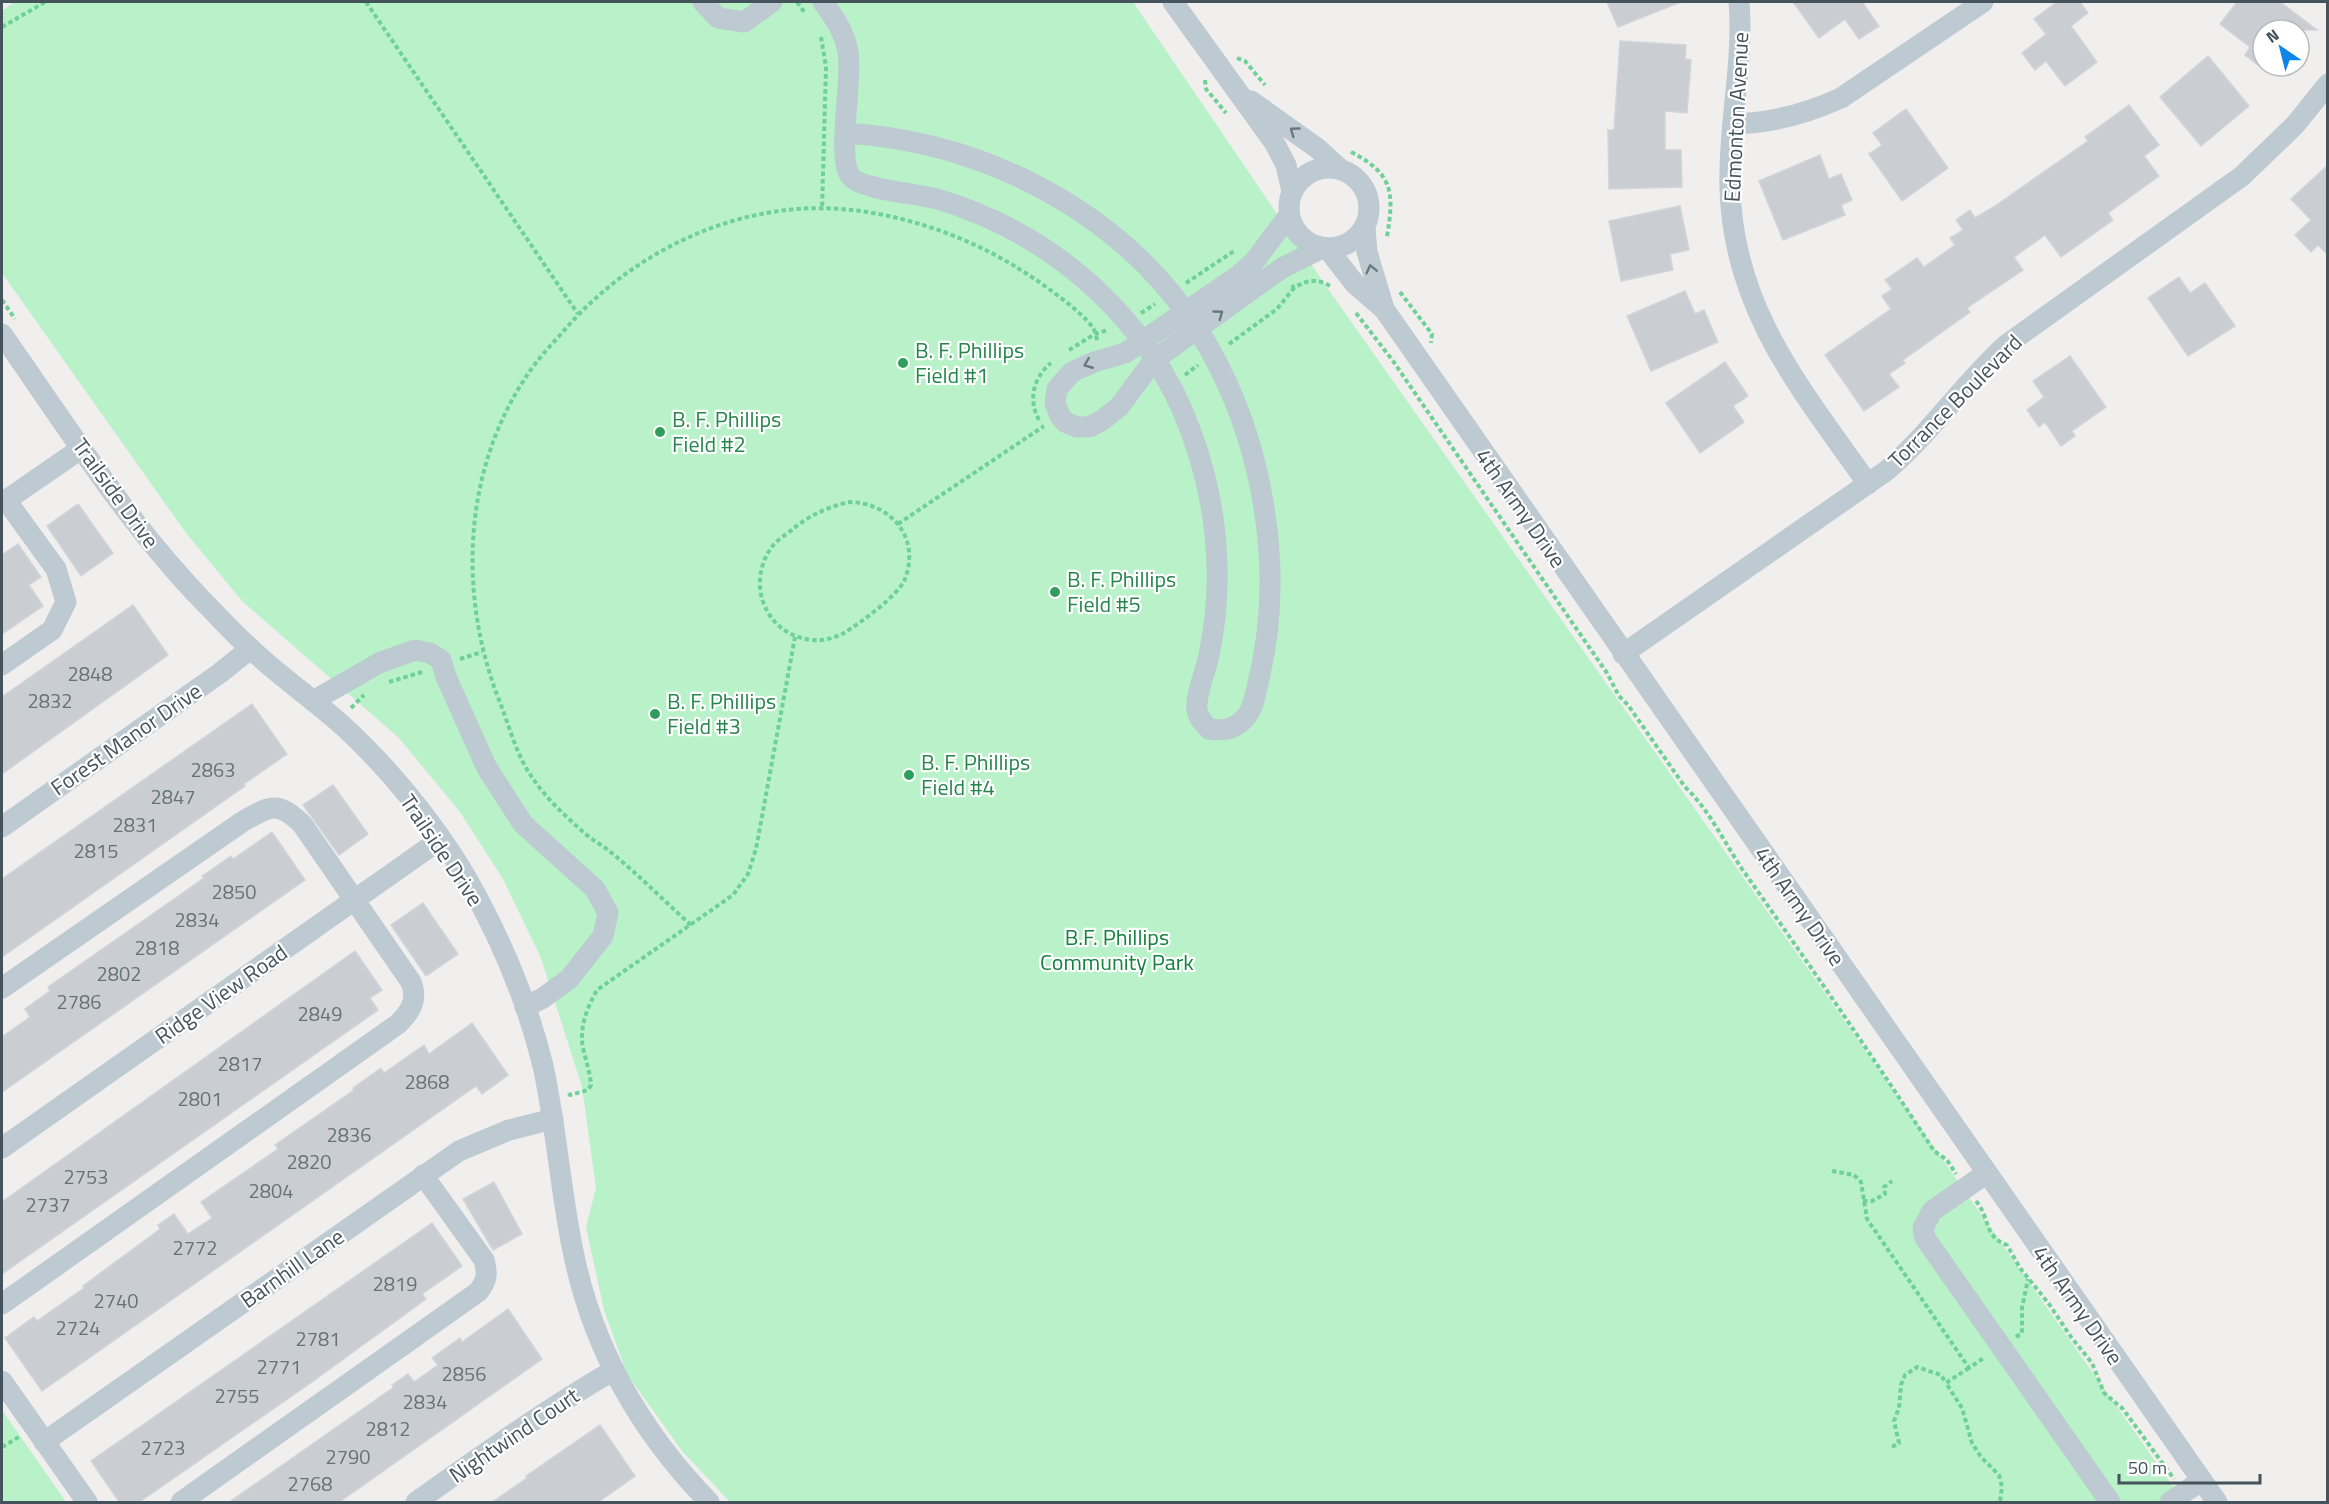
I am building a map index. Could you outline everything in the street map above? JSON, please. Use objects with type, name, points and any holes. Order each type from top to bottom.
[{"type":"street","points":[[703,2],[718,18],[744,22],[772,2]]},
{"type":"street","points":[[823,2],[839,25],[848,51],[850,70],[846,133],[846,168],[859,184],[937,199],[978,213],[1055,255],[1096,287],[1118,310],[1154,360],[1178,400],[1191,431],[1210,497],[1216,554],[1216,600],[1210,652],[1197,703],[1197,712],[1209,729],[1220,731],[1230,729],[1242,721],[1253,705],[1261,672],[1270,606],[1269,540],[1257,470],[1247,436],[1220,370],[1191,321],[1159,280],[1117,239],[1089,217],[1030,181],[989,163],[934,145],[846,133]]},
{"type":"street","name":"4th Army Drive","points":[[1173,2],[1274,142],[1282,158],[1292,192],[1289,215],[1293,226],[1310,244],[1324,248],[1355,284],[1384,309],[1987,1173],[2185,1492],[2217,1503]]},
{"type":"street","name":"Edmonton Avenue","points":[[1739,2],[1740,40],[1730,188],[1738,256],[1752,300],[1768,335],[1787,368],[1868,484]]},
{"type":"street","points":[[1733,124],[1782,119],[1841,98],[1983,2]]},
{"type":"street","name":"Torrance Boulevard","points":[[1623,654],[1868,484],[1897,461],[1919,441],[1974,376],[2006,345],[2242,176],[2295,125],[2328,84]]},
{"type":"street","name":"4th Army Drive","points":[[1239,93],[1317,148],[1341,158],[1350,173],[1366,191],[1369,203],[1369,215],[1365,226],[1366,252],[1384,309]]},
{"type":"street","points":[[1292,192],[1306,174],[1328,167],[1341,158]]},
{"type":"street","points":[[1289,215],[1254,262],[1191,321],[1154,360],[1119,406],[1095,425],[1077,427],[1065,422],[1055,403],[1060,383],[1072,372],[1102,359],[1121,355],[1141,342],[1191,321],[1282,268],[1324,248],[1342,246],[1355,239],[1365,226]]},
{"type":"street","name":"Trailside Drive","points":[[2,334],[132,518],[165,560],[250,649],[340,723],[371,754],[400,786],[441,839],[465,876],[507,959],[525,1007],[542,1064],[553,1119],[566,1216],[580,1282],[589,1311],[623,1391],[653,1438],[675,1466],[710,1503]]},
{"type":"street","points":[[2,665],[52,630],[66,602],[56,569],[4,501],[82,448]]},
{"type":"street","name":"Forest Manor Drive","points":[[2,827],[220,673],[250,649]]},
{"type":"street","points":[[313,701],[379,663],[415,650],[430,653],[441,660],[487,768],[523,824],[595,889],[608,913],[603,936],[569,979],[543,998],[525,1007]]},
{"type":"street","points":[[2,988],[242,822],[263,810],[278,808],[289,811],[302,824],[356,900],[411,982],[415,992],[414,1003],[408,1015],[398,1024],[2,1304]]},
{"type":"street","name":"Ridge View Road","points":[[2,1148],[441,839]]},
{"type":"street","name":"Barnhill Lane","points":[[44,1442],[459,1151],[509,1130],[553,1119]]},
{"type":"street","points":[[1987,1173],[1932,1211],[1923,1228],[1925,1238],[2110,1503]]},
{"type":"street","points":[[181,1503],[478,1292],[486,1282],[487,1271],[484,1260],[423,1175]]},
{"type":"street","name":"Nightwind Court","points":[[416,1503],[568,1396],[614,1370]]},
{"type":"street","points":[[2,1381],[87,1503]]},
{"type":"path","points":[[2,27],[45,2]]},
{"type":"path","points":[[366,2],[578,315]]},
{"type":"path","points":[[797,2],[809,18]]},
{"type":"path","points":[[818,33],[822,40],[826,67],[822,210]]},
{"type":"path","points":[[1245,61],[1272,92]]},
{"type":"path","points":[[1341,158],[1373,165],[1383,174],[1391,202],[1386,246]]},
{"type":"path","points":[[691,925],[607,849],[583,832],[532,777],[517,748],[482,652],[476,619],[472,556],[477,503],[487,462],[511,403],[530,371],[589,302],[648,257],[673,244],[724,224],[762,214],[799,209],[857,212],[905,220],[959,238],[995,255],[1032,276],[1094,329],[1102,359]]},
{"type":"path","points":[[1397,289],[1432,334]]},
{"type":"path","points":[[898,524],[1060,416]]},
{"type":"path","points":[[1466,468],[1607,673],[1619,696],[1628,705],[1684,787],[1696,797],[1739,866],[1814,972],[1934,1151],[1947,1160],[1965,1188],[1983,1209],[1989,1232],[1995,1241],[2007,1245],[2020,1268],[2092,1363],[2104,1393],[2123,1409],[2185,1492]]},
{"type":"path","points":[[848,502],[861,502],[879,507],[898,524],[906,535],[909,551],[905,580],[892,595],[844,633],[825,641],[795,637],[779,627],[766,609],[760,594],[760,574],[772,546],[808,516],[848,502]]},
{"type":"path","points":[[570,1095],[588,1090],[591,1085],[582,1047],[582,1027],[587,1007],[597,990],[733,895],[748,874],[756,849],[769,784],[795,637]]},
{"type":"path","points":[[385,684],[482,652]]},
{"type":"path","points":[[351,708],[370,690]]},
{"type":"path","points":[[1832,1171],[1854,1175],[1860,1182],[1867,1218],[1969,1368]]},
{"type":"path","points":[[1863,1201],[1880,1198],[1885,1194],[1884,1187],[1892,1181]]},
{"type":"path","points":[[1946,1383],[2022,1333],[2022,1308],[2028,1278]]},
{"type":"path","points":[[1892,1447],[1899,1443],[1894,1421],[1899,1408],[1901,1385],[1905,1375],[1917,1367],[1941,1375],[1962,1408],[1972,1443],[1981,1457],[1999,1475],[2002,1487],[2000,1503]]},
{"type":"green space","name":"B.F. Phillips Community Park","points":[[14,2],[1133,2],[1328,289],[2184,1502],[730,1502],[682,1451],[627,1374],[604,1310],[586,1227],[596,1188],[582,1087],[541,958],[503,879],[460,812],[399,738],[242,601],[186,533],[2,273],[2,11]]},
{"type":"green space","points":[[2,1410],[66,1502],[2,1502]]},
{"type":"building","points":[[1607,2],[1681,2],[1618,27]]},
{"type":"building","points":[[1793,2],[1862,2],[1879,26],[1859,39],[1845,19],[1819,38]]},
{"type":"building","points":[[2057,2],[2080,2],[2088,13],[2071,26],[2097,62],[2065,86],[2046,61],[2035,70],[2022,53],[2046,34],[2034,19]]},
{"type":"building","points":[[2237,2],[2280,2],[2301,18],[2251,18],[2251,60],[2245,55],[2250,47],[2220,24]]},
{"type":"building","points":[[1620,41],[1686,45],[1685,59],[1691,60],[1687,113],[1665,111],[1665,150],[1681,150],[1682,187],[1609,189],[1608,130],[1614,130]]},
{"type":"building","points":[[2208,56],[2249,106],[2201,146],[2160,97]]},
{"type":"building","points":[[2129,105],[2159,145],[2144,156],[2159,176],[2108,213],[2113,220],[2061,257],[2045,235],[2014,257],[2023,270],[1967,308],[1970,312],[1903,360],[1905,363],[1889,374],[1899,387],[1864,411],[1825,355],[1891,309],[1882,296],[1892,289],[1885,280],[1917,258],[1924,267],[1955,245],[1950,238],[1963,230],[1956,220],[1970,210],[1975,218],[1995,206],[2088,141],[2085,137]]},
{"type":"building","points":[[1906,109],[1948,168],[1902,201],[1869,154],[1882,145],[1873,133]]},
{"type":"building","points":[[1820,155],[1829,179],[1841,174],[1852,200],[1841,205],[1845,215],[1783,240],[1759,181]]},
{"type":"building","points":[[2328,165],[2328,255],[2318,245],[2311,252],[2295,235],[2311,220],[2291,199]]},
{"type":"building","points":[[1680,206],[1689,250],[1670,254],[1673,270],[1621,281],[1609,221]]},
{"type":"building","points":[[2179,277],[2190,293],[2205,283],[2235,326],[2188,356],[2148,298]]},
{"type":"building","points":[[1685,291],[1695,314],[1704,310],[1718,342],[1651,371],[1627,316]]},
{"type":"building","points":[[2070,356],[2106,407],[2072,431],[2075,436],[2061,446],[2045,422],[2039,427],[2027,410],[2044,397],[2033,381]]},
{"type":"building","points":[[1725,362],[1748,396],[1733,406],[1744,422],[1700,453],[1666,403]]},
{"type":"building","points":[[78,504],[113,553],[81,576],[47,526]]},
{"type":"building","points":[[18,544],[41,577],[29,585],[43,606],[2,634],[2,555]]},
{"type":"building","points":[[133,605],[168,655],[2,774],[2,697]]},
{"type":"building","points":[[252,704],[287,754],[2,957],[2,879]]},
{"type":"building","points":[[333,785],[368,834],[339,855],[303,805]]},
{"type":"building","points":[[272,832],[305,880],[2,1092],[2,1037],[30,1017],[25,1009],[50,991],[48,987],[204,878],[202,876],[231,856],[233,859]]},
{"type":"building","points":[[423,903],[458,954],[426,976],[391,925]]},
{"type":"building","points":[[355,951],[382,990],[370,998],[378,1010],[2,1274],[2,1202]]},
{"type":"building","points":[[472,1023],[508,1075],[482,1094],[476,1086],[42,1391],[5,1338],[34,1317],[37,1321],[84,1288],[83,1286],[160,1229],[158,1225],[174,1214],[188,1234],[212,1218],[201,1202],[278,1149],[275,1145],[354,1090],[353,1088],[381,1068],[384,1073],[424,1045],[429,1054]]},
{"type":"building","points":[[494,1182],[522,1234],[493,1250],[463,1199]]},
{"type":"building","points":[[432,1223],[462,1266],[422,1294],[426,1299],[312,1382],[138,1503],[120,1503],[91,1461]]},
{"type":"building","points":[[508,1309],[542,1359],[338,1503],[228,1503],[394,1387],[392,1385],[408,1374],[414,1382],[438,1365],[432,1358],[460,1338],[462,1342]]},
{"type":"building","points":[[600,1425],[635,1476],[597,1503],[491,1503],[527,1478],[526,1476]]},
{"type":"place","name":"B. F. Phillips Field #1","points":[[903,363]]},
{"type":"place","name":"B. F. Phillips Field #2","points":[[660,432]]},
{"type":"place","name":"B. F. Phillips Field #5","points":[[1055,592]]},
{"type":"place","name":"B. F. Phillips Field #3","points":[[655,714]]},
{"type":"place","name":"B. F. Phillips Field #4","points":[[909,775]]}]
